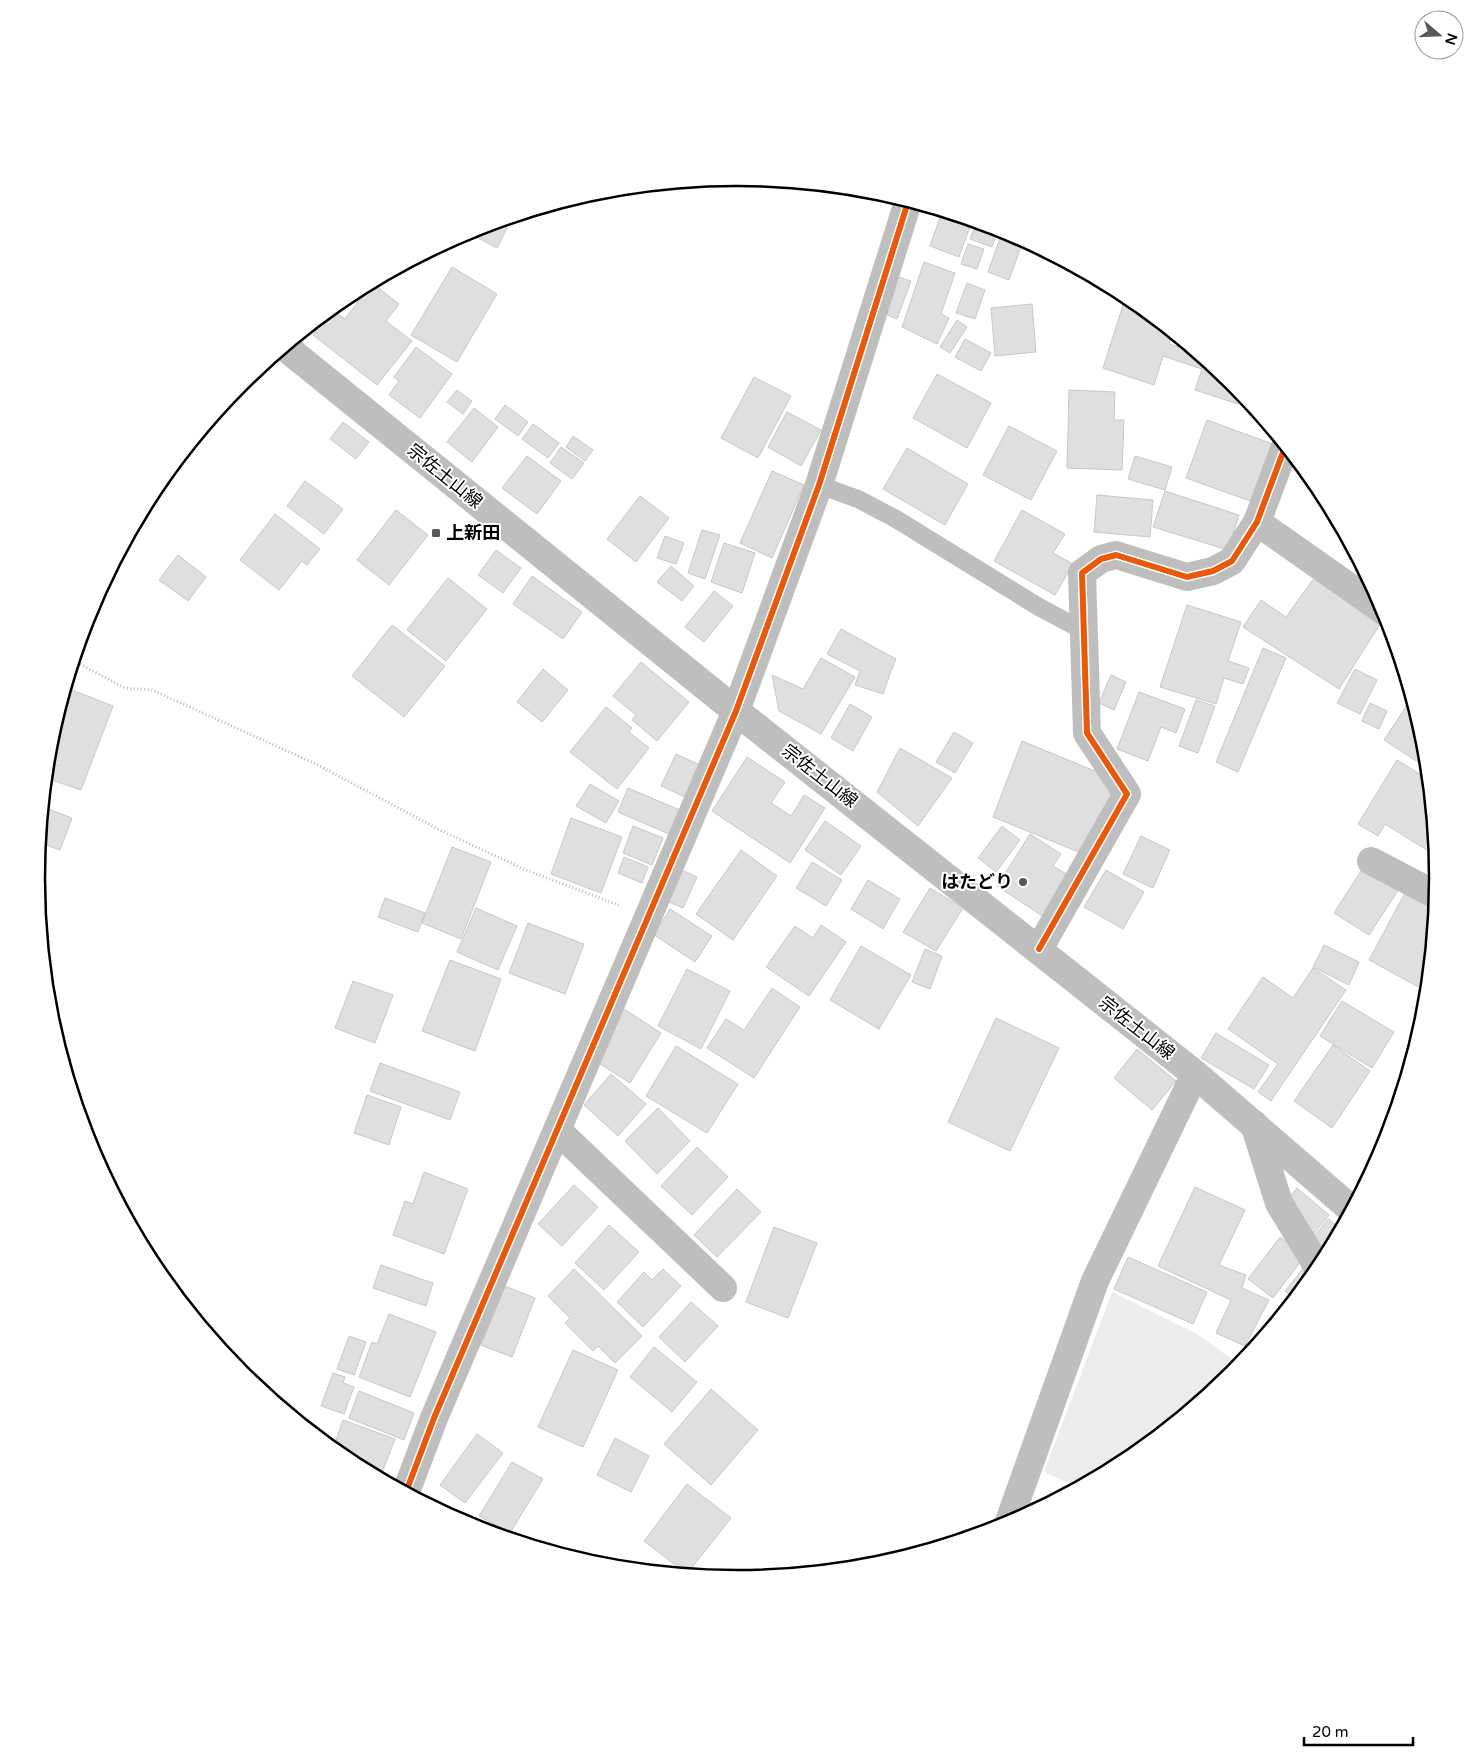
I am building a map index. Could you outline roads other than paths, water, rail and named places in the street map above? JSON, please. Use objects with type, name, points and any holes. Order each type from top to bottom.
[{"type":"street","points":[[408,1487],[434,1418],[736,711],[819,485],[906,208]]},
{"type":"street","name":"宗佐土山線","points":[[290,351],[736,711],[1195,1074],[1347,1205]]},
{"type":"street","points":[[1039,949],[1127,794],[1086,733],[1082,573],[1101,559],[1116,555],[1187,577],[1213,571],[1232,561],[1257,522],[1283,453]]},
{"type":"street","points":[[1257,522],[1371,602]]},
{"type":"street","points":[[1371,860],[1429,891]]},
{"type":"street","points":[[1012,1513],[1095,1281],[1195,1074]]},
{"type":"street","points":[[1254,1124],[1279,1203],[1313,1261]]},
{"type":"street","points":[[557,1130],[722,1288]]},
{"type":"lane","points":[[819,485],[858,499],[896,519],[1039,607],[1082,630]]},
{"type":"place","name":"上新田","points":[[436,533]]},
{"type":"place","name":"はたどり","points":[[1023,882]]}]
